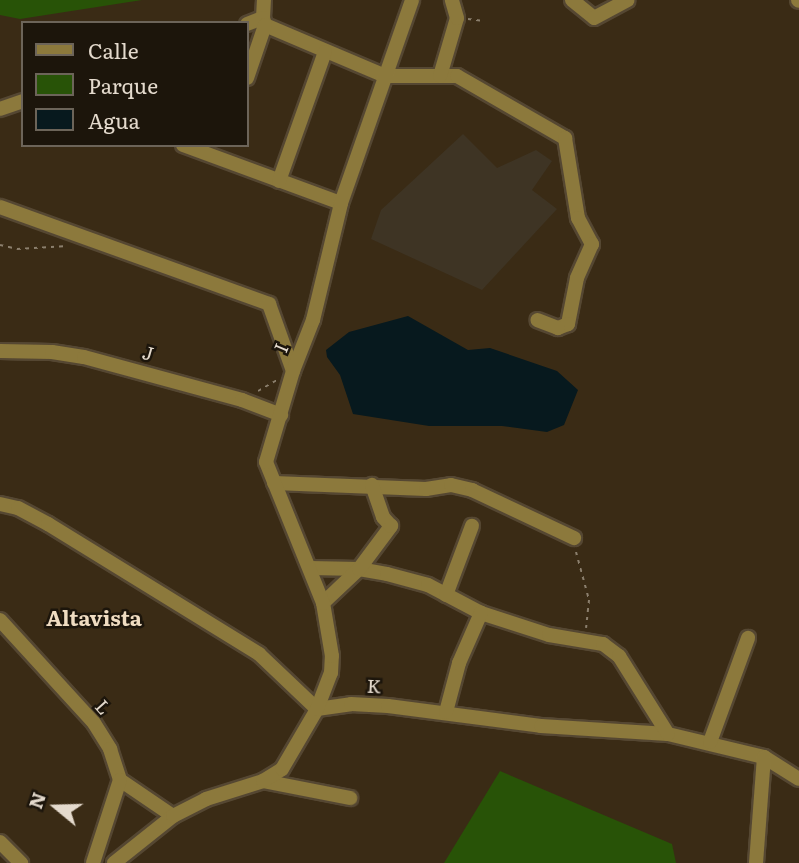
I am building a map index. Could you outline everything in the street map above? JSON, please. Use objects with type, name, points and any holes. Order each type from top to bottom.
[{"type":"street","points":[[248,75],[264,22],[264,0]]},
{"type":"street","name":"I","points":[[263,781],[282,769],[317,709],[331,673],[332,656],[323,603],[266,462],[293,371],[313,320],[341,203],[412,0]]},
{"type":"street","points":[[440,76],[457,18],[452,0]]},
{"type":"street","points":[[572,0],[594,19],[628,0]]},
{"type":"street","points":[[248,24],[264,22],[325,52],[385,76],[457,76],[565,138],[578,218],[592,244],[577,278],[568,324],[558,328],[537,320]]},
{"type":"street","points":[[279,181],[325,52]]},
{"type":"street","points":[[0,109],[21,102]]},
{"type":"street","points":[[194,147],[217,151],[279,181],[341,203]]},
{"type":"street","points":[[0,207],[269,304],[293,371]]},
{"type":"street","name":"J","points":[[0,351],[52,352],[84,357],[242,400],[281,415]]},
{"type":"street","points":[[274,483],[426,489],[451,485],[472,490],[574,538]]},
{"type":"street","points":[[323,603],[359,569],[391,526],[378,505],[372,485]]},
{"type":"street","points":[[0,504],[18,508],[48,524],[260,654],[317,709]]},
{"type":"street","points":[[446,595],[472,526]]},
{"type":"street","points":[[310,568],[359,569],[428,585],[481,613],[549,635],[603,643],[619,656],[668,734]]},
{"type":"street","points":[[446,712],[459,663],[481,613]]},
{"type":"street","name":"L","points":[[0,620],[94,723],[110,750],[120,780]]},
{"type":"street","points":[[710,742],[748,638]]},
{"type":"street","name":"K","points":[[317,709],[351,704],[446,712],[541,726],[668,734],[764,757],[799,779]]},
{"type":"street","points":[[757,863],[764,757]]},
{"type":"street","points":[[93,863],[120,780],[144,799],[173,816]]},
{"type":"street","points":[[122,861],[173,816],[206,799],[263,781],[350,798]]},
{"type":"street","points":[[0,842],[11,861]]},
{"type":"path","points":[[0,245],[17,249],[68,246],[82,238]]},
{"type":"path","points":[[242,400],[293,371]]},
{"type":"path","points":[[574,538],[589,600],[584,639]]},
{"type":"shaded area","points":[[463,134],[497,168],[536,150],[552,161],[532,190],[557,209],[482,290],[371,239],[381,210]]},
{"type":"green space","points":[[0,0],[142,0],[20,19],[0,15]]},
{"type":"green space","points":[[500,771],[672,844],[676,863],[444,863]]},
{"type":"water","points":[[408,316],[468,350],[490,348],[557,371],[578,390],[564,425],[547,432],[502,426],[429,426],[353,414],[340,375],[327,357],[326,350],[349,332]]},
{"type":"district","name":"Altavista","points":[[94,617]]}]
